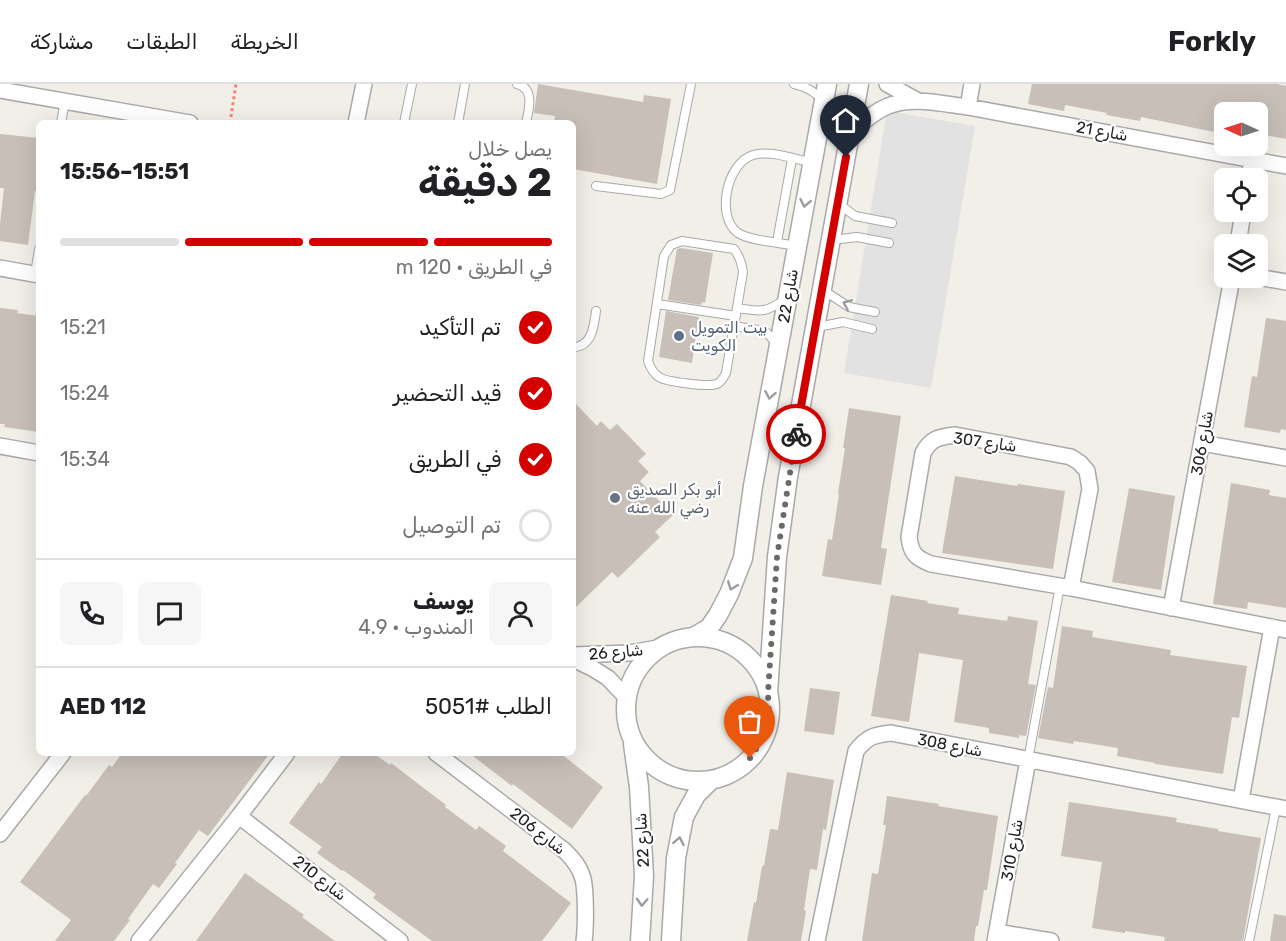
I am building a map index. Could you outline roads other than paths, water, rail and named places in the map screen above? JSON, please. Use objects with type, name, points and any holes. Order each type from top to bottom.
[{"type":"street","name":"شارع 22","points":[[768,693],[777,557],[815,327],[859,84]]},
{"type":"street","name":"شارع 21","points":[[886,84],[918,101]]},
{"type":"street","points":[[968,106],[972,84]]},
{"type":"street","points":[[357,120],[366,86]]},
{"type":"street","points":[[0,90],[173,120]]},
{"type":"street","name":"شارع 22","points":[[695,636],[709,628],[718,615],[743,558],[753,486],[826,92]]},
{"type":"street","name":"شارع 21","points":[[850,134],[869,117],[890,105],[918,101],[968,106],[1286,166]]},
{"type":"street","points":[[1251,168],[1252,159]]},
{"type":"street","points":[[0,268],[36,275]]},
{"type":"street","points":[[1268,279],[1286,282]]},
{"type":"street","name":"شارع 306","points":[[1171,608],[1230,288]]},
{"type":"street","name":"شارع 307","points":[[1066,587],[1090,489],[1087,471],[1080,463],[1071,457],[956,435],[933,440],[923,453],[909,537],[910,547],[920,560],[931,564],[1066,587],[1279,629]]},
{"type":"street","points":[[1202,443],[1286,458]]},
{"type":"street","points":[[0,446],[36,452]]},
{"type":"street","points":[[1240,800],[1279,629]]},
{"type":"street","points":[[695,636],[720,640],[742,651],[759,670],[768,693],[769,716],[763,738],[750,758],[733,772],[711,780],[687,780],[665,773],[646,759],[632,740],[626,719],[626,697],[637,669],[658,648],[676,639],[695,636]]},
{"type":"street","name":"شارع 26","points":[[576,657],[629,653],[658,648]]},
{"type":"street","name":"شارع 26","points":[[576,659],[608,678],[626,697]]},
{"type":"street","name":"شارع 308","points":[[817,941],[856,751],[864,740],[876,734],[891,733],[1281,809]]},
{"type":"street","name":"شارع 22","points":[[632,740],[639,788],[644,876],[640,941]]},
{"type":"street","points":[[0,834],[61,756]]},
{"type":"street","points":[[139,941],[285,756]]},
{"type":"street","name":"شارع 206","points":[[440,756],[566,850],[577,864],[584,881],[584,941]]},
{"type":"street","name":"شارع 310","points":[[996,936],[1028,760]]},
{"type":"street","name":"شارع 22","points":[[671,941],[676,858],[684,817],[696,795],[711,780]]},
{"type":"street","name":"شارع 210","points":[[239,816],[397,940]]},
{"type":"street","points":[[996,936],[1051,941]]},
{"type":"lane","points":[[404,120],[409,84]]},
{"type":"lane","points":[[459,120],[465,84]]},
{"type":"lane","points":[[517,84],[522,85],[529,93],[530,102],[527,120]]},
{"type":"lane","points":[[596,186],[661,194],[670,190],[691,84]]},
{"type":"lane","points":[[794,84],[812,91],[826,92]]},
{"type":"lane","points":[[62,120],[65,101]]},
{"type":"lane","points":[[797,246],[745,236],[733,228],[726,208],[729,184],[738,165],[749,156],[763,153],[812,163]]},
{"type":"lane","points":[[777,242],[792,159]]},
{"type":"lane","points":[[837,203],[862,219],[892,223]]},
{"type":"lane","points":[[831,240],[856,237],[889,243]]},
{"type":"lane","points":[[682,241],[734,249],[740,257],[743,272],[736,312],[726,373],[717,384],[710,386],[668,380],[659,377],[651,369],[648,361],[664,256],[671,245],[682,241]]},
{"type":"lane","points":[[822,289],[849,307],[875,312]]},
{"type":"lane","points":[[657,304],[736,312],[760,311],[770,310],[788,297]]},
{"type":"lane","points":[[576,347],[588,341],[593,330],[596,311]]},
{"type":"lane","points":[[815,327],[843,322],[872,329]]},
{"type":"lane","points":[[734,326],[767,333],[779,346]]},
{"type":"lane","points":[[1028,760],[1066,587]]},
{"type":"lane","points":[[1249,941],[1281,809]]},
{"type":"place","name":"بيت التمويل الكويت","points":[[679,336]]},
{"type":"place","name":"أبو بكر الصديق رضي الله عنه","points":[[615,498]]}]
